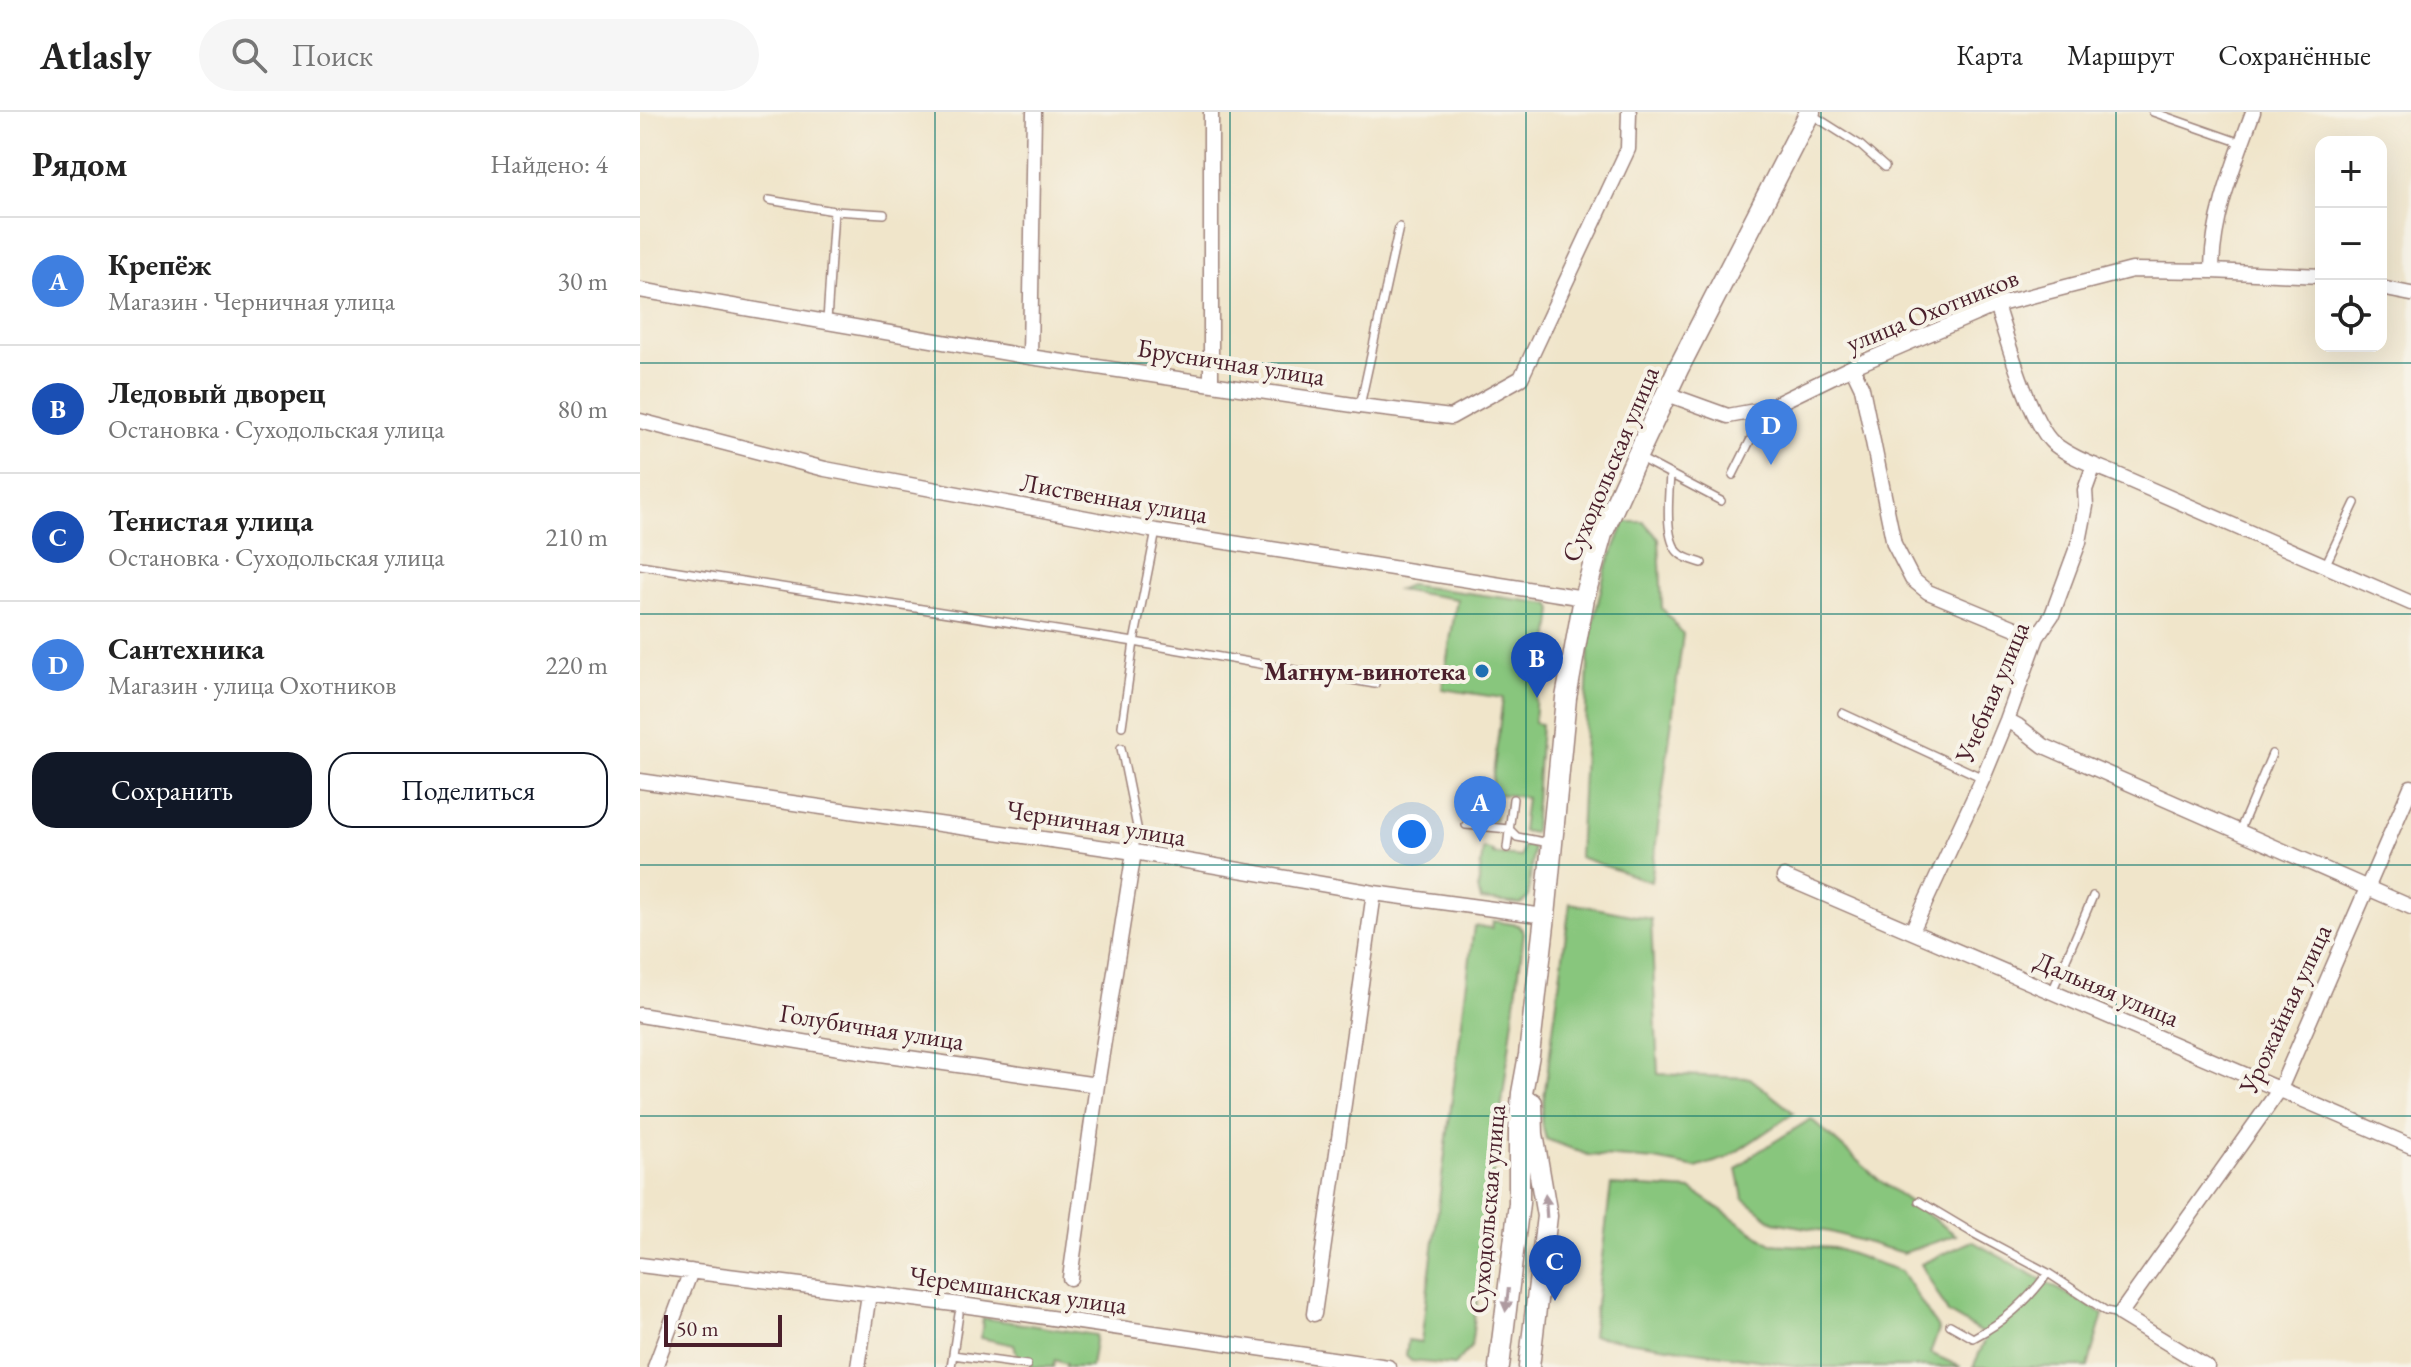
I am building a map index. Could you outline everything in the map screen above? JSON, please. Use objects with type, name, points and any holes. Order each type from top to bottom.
[{"type":"main road","name":"Суходольская улица","points":[[1499,1367],[1519,1203],[1522,1093],[1545,916],[1566,698],[1584,598],[1602,534],[1637,456],[1810,112]]},
{"type":"main road","name":"Суходольская улица","points":[[1529,1055],[1533,1081],[1533,1134],[1547,1216],[1529,1367]]},
{"type":"street","points":[[1030,357],[1034,112]]},
{"type":"street","points":[[1211,112],[1211,382]]},
{"type":"street","name":"Брусничная улица","points":[[640,290],[1030,357],[1451,417],[1521,378],[1628,149],[1629,112]]},
{"type":"street","points":[[2212,271],[2212,244],[2253,112]]},
{"type":"street","name":"улица Охотников","points":[[1667,394],[1728,416],[1766,409],[1852,367],[1996,305],[2132,270],[2315,276]]},
{"type":"street","points":[[2387,289],[2411,294]]},
{"type":"street","points":[[1996,305],[2036,418],[2050,441],[2077,460],[2411,603]]},
{"type":"street","points":[[1852,367],[1862,388],[1894,544],[1912,579],[1928,592],[2037,637]]},
{"type":"street","name":"Лиственная улица","points":[[640,421],[825,469],[1156,531],[1584,598]]},
{"type":"street","name":"Учебная улица","points":[[1912,931],[1983,778],[2037,637],[2052,615],[2079,542],[2086,506],[2085,490],[2094,465]]},
{"type":"street","points":[[2007,720],[2044,746],[2411,907]]},
{"type":"street","name":"Черничная улица","points":[[640,781],[1134,852],[1374,893],[1545,916]]},
{"type":"street","name":"Урожайная улица","points":[[2120,1314],[2280,1089],[2411,787]]},
{"type":"street","points":[[1070,1278],[1134,852]]},
{"type":"street","name":"Дальняя улица","points":[[1784,877],[2411,1146]]},
{"type":"street","points":[[1314,1314],[1374,893]]},
{"type":"street","name":"Голубичная улица","points":[[640,1015],[846,1049],[1097,1085]]},
{"type":"street","name":"Черемшанская улица","points":[[640,1265],[869,1294],[1333,1363],[1388,1367]]},
{"type":"street","points":[[655,1367],[691,1271]]},
{"type":"street","points":[[858,1367],[869,1294]]},
{"type":"street","points":[[2120,1314],[2207,1367]]},
{"type":"lane","points":[[1810,112],[1860,145],[1885,167]]},
{"type":"lane","points":[[2153,112],[2241,143]]},
{"type":"lane","points":[[769,200],[834,211],[884,214]]},
{"type":"lane","points":[[827,321],[834,211]]},
{"type":"lane","points":[[1360,406],[1399,227]]},
{"type":"lane","points":[[1733,475],[1766,409]]},
{"type":"lane","points":[[1637,456],[1721,501]]},
{"type":"lane","points":[[1670,474],[1669,532],[1675,550],[1685,558],[1702,563]]},
{"type":"lane","points":[[2325,566],[2355,503]]},
{"type":"lane","points":[[1122,726],[1134,642],[1156,531]]},
{"type":"lane","points":[[640,565],[1134,642],[1375,684]]},
{"type":"lane","points":[[1842,713],[1983,778]]},
{"type":"lane","points":[[1121,748],[1137,827],[1134,852]]},
{"type":"lane","points":[[2239,832],[2272,754]]},
{"type":"lane","points":[[1507,848],[1513,799]]},
{"type":"lane","points":[[1466,825],[1509,829],[1517,837],[1552,843]]},
{"type":"lane","points":[[2052,992],[2093,896]]},
{"type":"lane","points":[[1919,1201],[2048,1273],[2106,1311],[2120,1314]]},
{"type":"lane","points":[[1950,1325],[1973,1338],[2001,1323],[2033,1294],[2048,1273]]},
{"type":"lane","points":[[951,1367],[961,1310]]},
{"type":"lane","points":[[953,1355],[1027,1365]]},
{"type":"green space","points":[[1625,522],[1644,522],[1659,539],[1662,608],[1683,634],[1651,882],[1579,857],[1589,644],[1605,571]]},
{"type":"green space","points":[[1409,585],[1550,604],[1553,609],[1545,678],[1537,677],[1534,723],[1541,724],[1534,833],[1522,831],[1526,797],[1498,794],[1495,820],[1487,821],[1503,698],[1442,689],[1457,599],[1397,590]]},
{"type":"green space","points":[[1523,846],[1531,846],[1533,850],[1528,898],[1521,904],[1481,900],[1478,889],[1483,848],[1493,851],[1493,854],[1521,857]]},
{"type":"green space","points":[[1570,903],[1651,919],[1658,1074],[1750,1078],[1794,1113],[1727,1158],[1696,1168],[1655,1160],[1588,1155],[1546,1139],[1541,1120]]},
{"type":"green space","points":[[1493,921],[1518,925],[1524,932],[1471,1347],[1454,1365],[1411,1361],[1406,1355],[1408,1340],[1421,1342],[1474,926],[1492,928]]},
{"type":"green space","points":[[1811,1119],[1879,1180],[1956,1235],[1903,1253],[1830,1232],[1774,1222],[1743,1198],[1737,1169],[1753,1155]]},
{"type":"green space","points":[[1611,1185],[1692,1190],[1771,1244],[1834,1248],[1901,1271],[1939,1330],[1930,1353],[1961,1367],[1805,1367],[1592,1336]]},
{"type":"green space","points":[[1972,1241],[2103,1314],[2088,1367],[1973,1367],[1987,1336],[1948,1313],[1921,1264]]},
{"type":"green space","points":[[983,1318],[1096,1335],[1091,1367],[1066,1367],[1066,1364],[1055,1360],[1053,1367],[1030,1367],[1031,1359],[1018,1358],[1014,1345],[981,1338]]},
{"type":"place","name":"Сантехника","points":[[1771,465]]},
{"type":"place","name":"Магнум-винотека","points":[[1482,671]]},
{"type":"place","name":"Ледовый дворец","points":[[1537,698]]},
{"type":"place","name":"Крепёж","points":[[1480,842]]},
{"type":"place","name":"Тенистая улица","points":[[1555,1301]]}]
